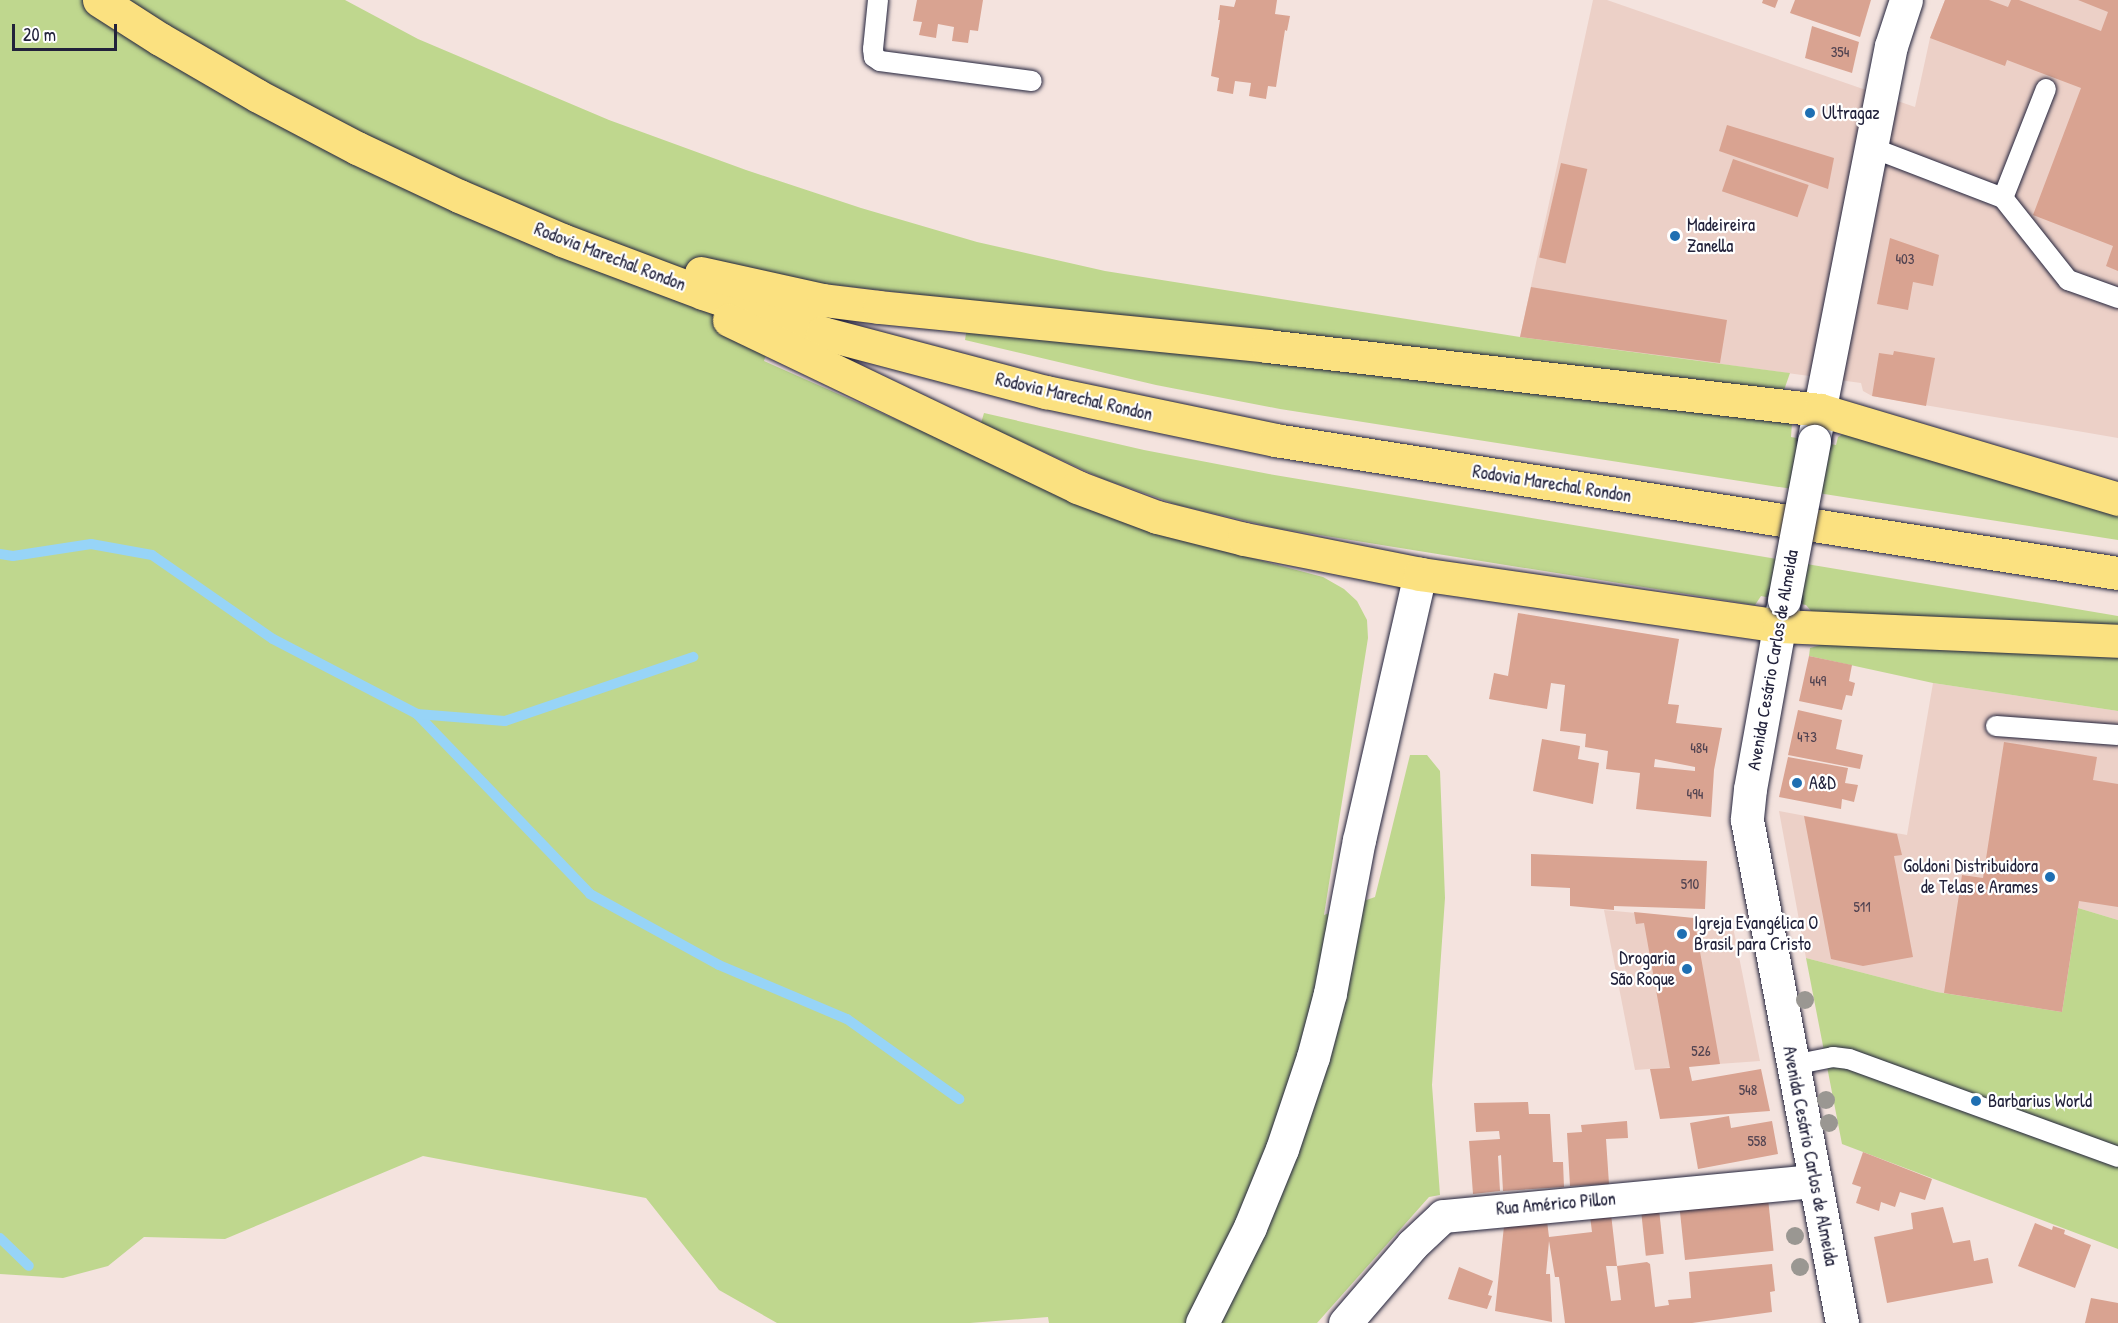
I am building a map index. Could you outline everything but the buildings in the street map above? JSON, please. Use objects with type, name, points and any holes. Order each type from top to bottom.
[{"type":"main road","name":"Rodovia Marechal Rondon","points":[[99,0],[160,39],[258,96],[357,148],[459,196],[562,240],[703,293],[822,333],[949,368],[1150,415],[1287,442],[2118,573]]},
{"type":"main road","name":"Avenida Cesário Carlos de Almeida","points":[[1842,1323],[1747,820],[1750,789],[1781,613],[1870,147],[1891,46],[1906,0]]},
{"type":"main road","points":[[562,240],[823,300],[1267,346],[1817,425],[2118,499]]},
{"type":"main road","points":[[562,240],[1077,487],[1117,503],[1222,534],[1419,574],[1781,613],[2118,641]]},
{"type":"main road","points":[[1202,1323],[1250,1227],[1282,1149],[1313,1057],[1330,993],[1359,840],[1419,574]]},
{"type":"main road","name":"Rua Américo Pillon","points":[[1345,1323],[1412,1245],[1443,1216],[1815,1181]]},
{"type":"lane","points":[[878,0],[873,49],[874,57],[880,61],[1032,81]]},
{"type":"lane","points":[[2003,198],[2046,88]]},
{"type":"lane","points":[[1870,147],[2003,198],[2068,280],[2118,298]]},
{"type":"lane","points":[[1996,726],[2118,735]]},
{"type":"lane","points":[[1793,1065],[1825,1058],[1849,1059],[2118,1157]]},
{"type":"shaded area","points":[[1593,0],[1607,0],[1915,107],[1930,38],[1945,0],[2118,0],[2118,438],[1872,396],[1863,391],[1861,383],[1520,337]]},
{"type":"shaded area","points":[[1933,683],[2118,711],[2118,920],[2078,908],[2062,1012],[1937,992],[1806,958],[1779,811],[1907,835]]},
{"type":"shaded area","points":[[1604,910],[1732,922],[1760,1061],[1635,1070]]},
{"type":"green space","points":[[0,0],[345,0],[418,39],[609,120],[746,170],[861,208],[977,242],[1105,271],[1520,337],[1790,373],[1783,393],[790,280],[764,361],[1168,536],[1323,577],[1344,589],[1357,601],[1367,620],[1368,638],[1324,915],[1375,897],[1410,755],[1427,755],[1440,771],[1445,898],[1432,1085],[1440,1195],[1429,1197],[1317,1323],[1049,1323],[1048,1317],[970,1323],[777,1323],[719,1290],[646,1198],[423,1156],[225,1239],[144,1237],[108,1266],[63,1278],[0,1274]]},
{"type":"green space","points":[[967,327],[1792,422],[1791,437],[1836,445],[1838,437],[1843,434],[2118,510],[2118,540],[1280,409],[1156,385],[965,340]]},
{"type":"green space","points":[[984,413],[1144,450],[1269,474],[2118,616],[2118,632],[1812,612],[1806,605],[1761,596],[1755,605],[1276,528],[1178,505],[1101,478],[981,423]]},
{"type":"green space","points":[[1827,643],[2118,658],[2118,711],[1933,683],[1809,656],[1810,648]]},
{"type":"green space","name":"Barbarius World","points":[[2078,908],[2118,920],[2118,1249],[1842,1144],[1806,958],[1937,992],[2062,1012]]},
{"type":"waterway","points":[[0,554],[13,556],[91,544],[152,555],[273,639],[417,714],[590,894],[719,965],[847,1019],[959,1099]]},
{"type":"waterway","points":[[417,714],[505,721],[693,657]]},
{"type":"waterway","points":[[0,1238],[29,1266]]},
{"type":"place","name":"Ultragaz","points":[[1810,113]]},
{"type":"place","name":"Madeireira Zanella","points":[[1675,236]]},
{"type":"place","name":"A&D","points":[[1797,783]]},
{"type":"place","name":"Goldoni Distribuidora de Telas e Arames","points":[[2050,877]]},
{"type":"place","name":"Igreja Evangélica O Brasil para Cristo","points":[[1682,934]]},
{"type":"place","name":"Drogaria São Roque","points":[[1687,969]]},
{"type":"place","name":"Barbarius World","points":[[1976,1101]]}]
